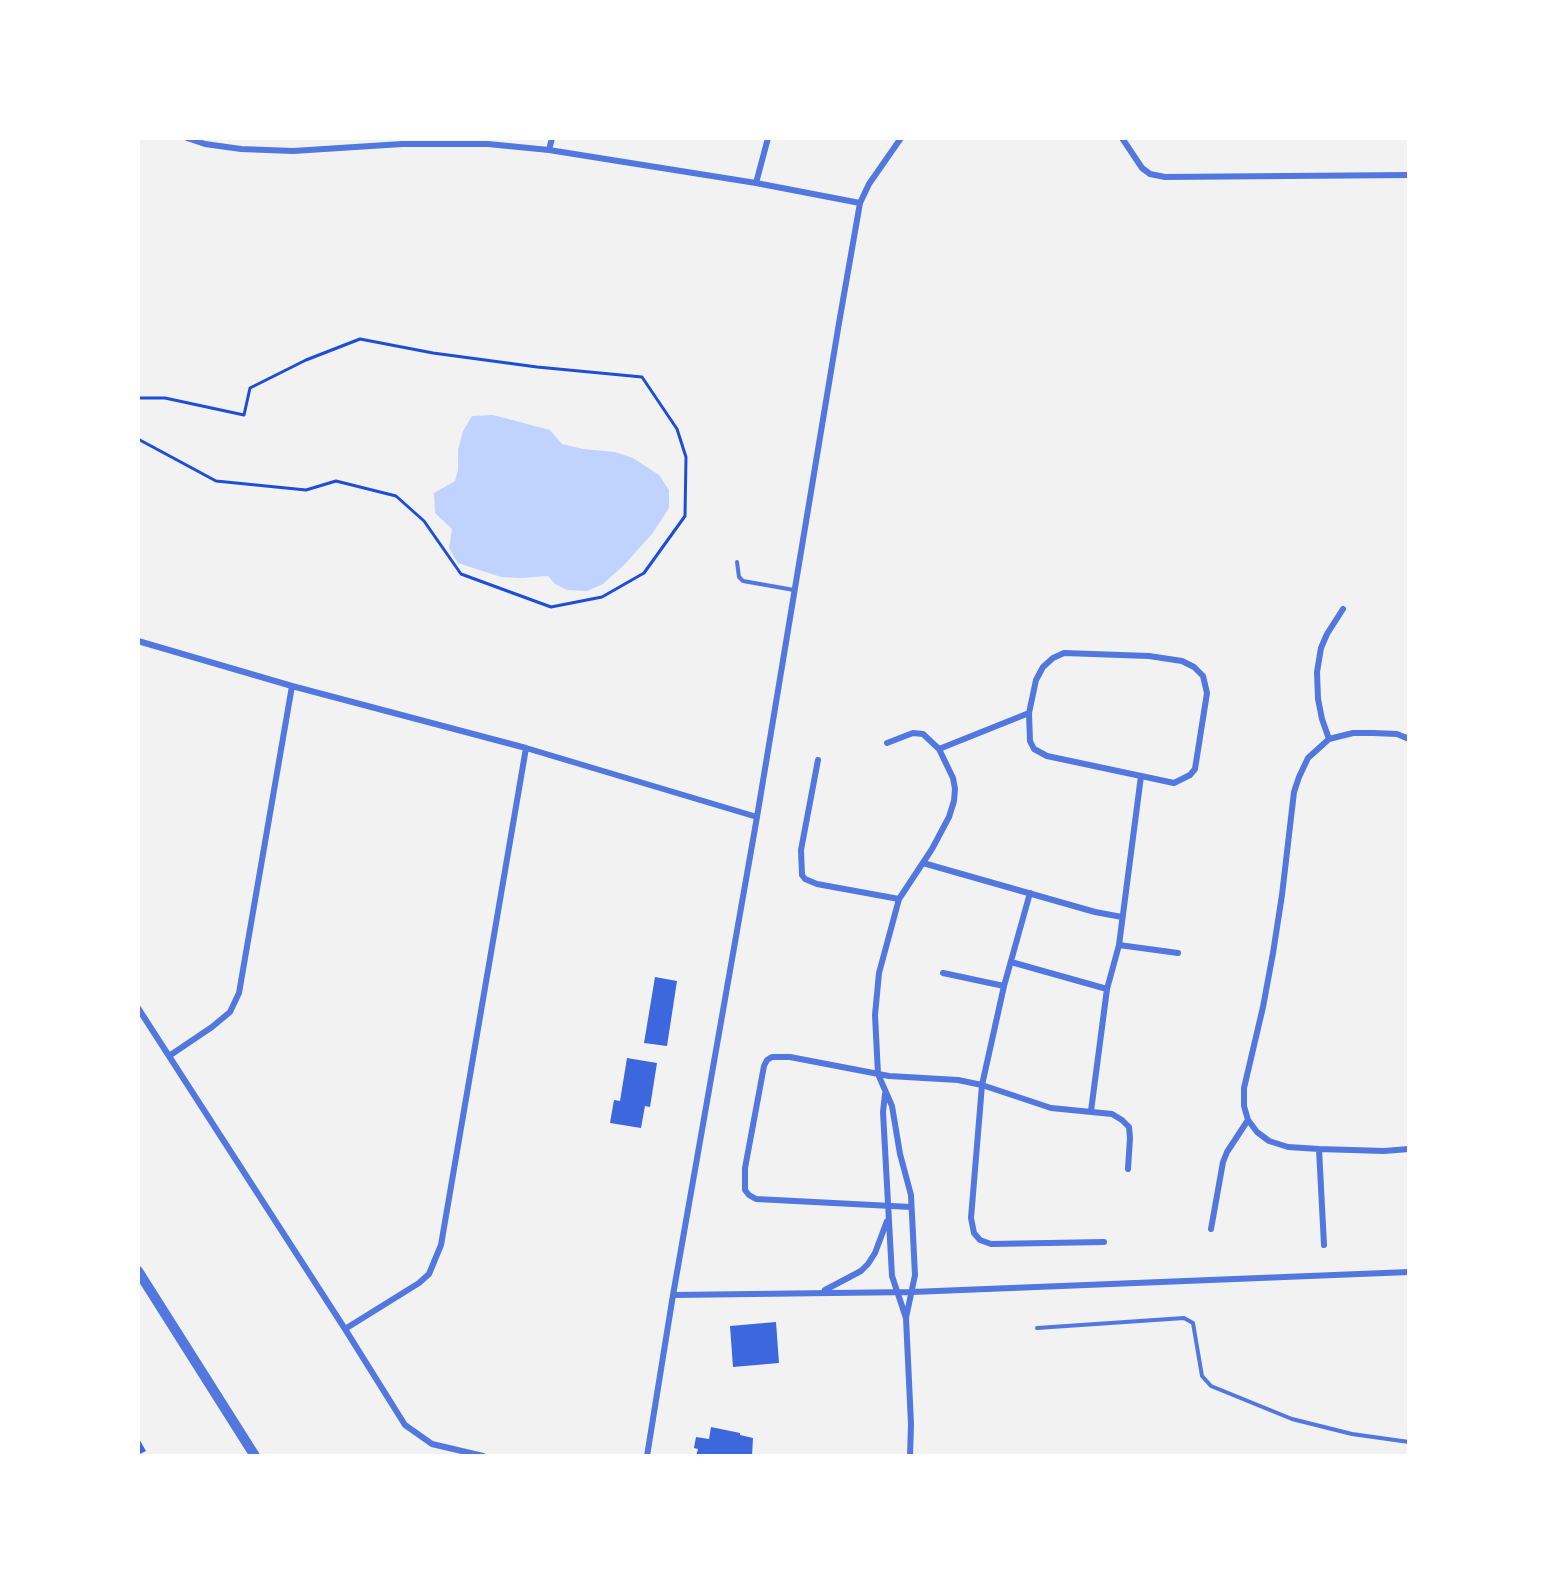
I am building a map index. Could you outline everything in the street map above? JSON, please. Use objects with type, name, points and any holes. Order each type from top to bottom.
[{"type":"street","points":[[187,138],[205,144],[241,150],[293,151],[443,143],[488,144],[549,150],[756,183],[860,203]]},
{"type":"street","points":[[341,147],[344,138]]},
{"type":"street","points":[[549,150],[552,138]]},
{"type":"street","points":[[756,183],[768,138]]},
{"type":"street","points":[[647,1456],[860,203],[869,184],[902,138]]},
{"type":"street","points":[[1122,138],[1142,168],[1150,174],[1165,177],[1409,175]]},
{"type":"street","points":[[1329,739],[1318,699],[1317,672],[1321,648],[1343,609]]},
{"type":"street","points":[[138,641],[292,686],[526,748],[757,817]]},
{"type":"street","points":[[1064,653],[1149,656],[1182,661],[1194,667],[1203,676],[1207,693],[1195,768],[1184,779],[1174,783],[1040,753],[1034,749],[1030,741],[1029,712],[1036,680],[1043,667],[1053,658],[1064,653]]},
{"type":"street","points":[[169,1056],[230,1012],[239,993],[292,686]]},
{"type":"street","points":[[939,749],[1029,712]]},
{"type":"street","points":[[886,743],[905,735],[918,732],[923,734],[939,749],[953,778],[954,801],[949,817],[899,899],[879,973],[875,1015],[878,1074],[892,1106],[900,1154],[911,1195],[915,1275],[906,1318]]},
{"type":"street","points":[[1409,739],[1397,734],[1373,733],[1353,733],[1329,739],[1308,758],[1299,777],[1294,792],[1273,953],[1244,1088],[1244,1106],[1248,1120],[1257,1132],[1269,1141],[1288,1147],[1318,1149],[1384,1151],[1409,1149]]},
{"type":"street","points":[[345,1329],[419,1283],[429,1274],[441,1245],[526,748]]},
{"type":"street","points":[[818,760],[801,850],[802,875],[817,884],[899,899]]},
{"type":"street","points":[[1091,1111],[1107,989],[1119,945],[1141,776]]},
{"type":"street","points":[[923,863],[1122,917]]},
{"type":"street","points":[[1030,893],[1004,986],[982,1085],[971,1218],[974,1233],[980,1240],[991,1244],[1104,1242]]},
{"type":"street","points":[[1119,945],[1178,953]]},
{"type":"street","points":[[1011,962],[1107,989]]},
{"type":"street","points":[[943,973],[1004,986]]},
{"type":"street","points":[[138,1008],[405,1425],[432,1444],[483,1456]]},
{"type":"street","points":[[911,1207],[756,1199],[745,1190],[744,1179],[764,1066],[767,1060],[772,1057],[790,1057],[878,1074],[958,1080],[982,1085],[1051,1108],[1112,1114],[1129,1127],[1128,1169]]},
{"type":"street","points":[[885,1093],[883,1112],[887,1206],[892,1276],[906,1318],[911,1424],[910,1456]]},
{"type":"street","points":[[1211,1229],[1223,1162],[1248,1120]]},
{"type":"street","points":[[1318,1149],[1324,1245]]},
{"type":"street","points":[[822,1292],[861,1271],[868,1264],[875,1253],[888,1219]]},
{"type":"street","points":[[673,1295],[912,1292],[1409,1272]]},
{"type":"street","points":[[139,1274],[255,1456]]},
{"type":"lane","points":[[736,562],[739,577],[743,581],[794,590]]},
{"type":"lane","points":[[1037,1328],[1184,1318],[1193,1323],[1202,1376],[1211,1386],[1292,1419],[1352,1434],[1409,1442]]},
{"type":"path","points":[[138,398],[165,398],[244,415],[250,388],[306,360],[360,339],[434,353],[514,364],[642,377],[677,429],[686,457],[684,516],[644,573],[602,597],[551,607],[461,574],[424,521],[396,496],[336,481],[306,490],[216,482],[138,439]]},
{"type":"water","points":[[493,415],[550,430],[562,444],[583,449],[615,452],[633,458],[659,475],[669,490],[669,508],[652,534],[603,584],[587,591],[567,590],[555,584],[548,576],[501,577],[458,563],[449,548],[452,529],[435,513],[434,493],[455,481],[458,470],[458,450],[463,431],[472,416]]},
{"type":"building","points":[[655,977],[677,981],[667,1046],[644,1043]]},
{"type":"building","points":[[627,1058],[657,1063],[650,1107],[645,1106],[641,1128],[610,1123],[614,1100],[620,1101]]},
{"type":"building","points":[[776,1322],[779,1363],[733,1367],[730,1326]]},
{"type":"building","points":[[711,1427],[753,1438],[752,1456],[696,1456],[698,1449],[694,1448],[696,1437],[709,1439]]},
{"type":"building","points":[[138,1437],[146,1451],[138,1455]]}]
